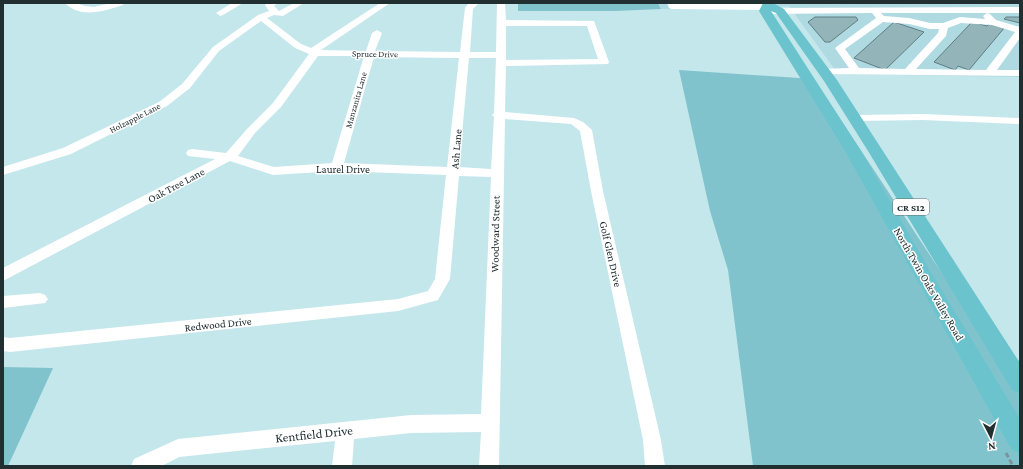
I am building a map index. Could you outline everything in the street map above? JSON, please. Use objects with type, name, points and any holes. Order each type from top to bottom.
[{"type":"main road","name":"North Twin Oaks Valley Road","points":[[769,7],[823,71],[855,118],[1020,383]]},
{"type":"main road","name":"North Twin Oaks Valley Road","points":[[769,7],[853,151],[925,279],[1017,431]]},
{"type":"street","points":[[69,3],[80,9],[88,10],[120,3]]},
{"type":"street","points":[[220,13],[240,3]]},
{"type":"street","name":"Holzapple Lane","points":[[3,171],[67,151],[163,104],[186,86],[216,49],[273,7],[280,14],[300,3]]},
{"type":"street","points":[[313,52],[386,3]]},
{"type":"street","name":"Ash Lane","points":[[433,296],[442,279],[454,171],[469,8],[474,4],[472,3]]},
{"type":"street","name":"Woodward Street","points":[[489,466],[498,115],[501,59],[501,3]]},
{"type":"street","points":[[671,3],[672,6],[838,6],[1020,10]]},
{"type":"street","points":[[838,6],[874,10],[886,7],[927,4]]},
{"type":"street","points":[[874,10],[881,20]]},
{"type":"street","points":[[981,10],[993,22]]},
{"type":"street","name":"Spruce Drive","points":[[261,17],[298,46],[313,52],[369,55],[464,54],[501,59],[604,62],[591,23],[501,23]]},
{"type":"street","points":[[856,71],[840,48],[881,20],[909,20],[930,26],[944,26],[960,20],[993,22],[1020,31],[989,73]]},
{"type":"street","points":[[908,72],[943,34],[944,26]]},
{"type":"street","name":"Manzanita Lane","points":[[337,167],[369,55],[377,33]]},
{"type":"street","name":"Oak Tree Lane","points":[[3,275],[92,227],[120,215],[235,152],[251,131],[277,105],[313,52]]},
{"type":"street","points":[[823,71],[1020,73]]},
{"type":"street","name":"Golf Glen Drive","points":[[498,115],[574,122],[586,130],[597,191],[652,440],[655,466]]},
{"type":"street","points":[[855,118],[923,117],[1020,121]]},
{"type":"street","name":"Laurel Drive","points":[[192,153],[229,156],[273,171],[337,167],[497,173]]},
{"type":"street","name":"Redwood Drive","points":[[3,344],[10,346],[391,306],[433,296]]},
{"type":"street","points":[[3,302],[40,299]]},
{"type":"street","name":"Kentfield Drive","points":[[142,466],[178,448],[411,424],[490,423]]},
{"type":"street","points":[[342,466],[345,431]]},
{"type":"shaded area","points":[[518,3],[658,3],[661,9],[615,11],[518,11]]},
{"type":"shaded area","points":[[659,3],[1020,3],[1020,77],[838,74],[789,6],[661,9]]},
{"type":"shaded area","points":[[679,70],[814,79],[1020,392],[1020,466],[753,466],[728,270],[710,211]]},
{"type":"shaded area","points":[[3,367],[53,368],[8,466],[3,466]]},
{"type":"building","points":[[815,17],[856,17],[858,20],[830,42],[825,42],[808,22]]},
{"type":"building","points":[[1006,17],[1020,17],[1020,23],[1004,19]]},
{"type":"building","points":[[894,22],[924,32],[885,70],[854,58]]},
{"type":"building","points":[[972,22],[987,26],[990,23],[1005,27],[969,70],[958,66],[955,70],[934,62]]}]
